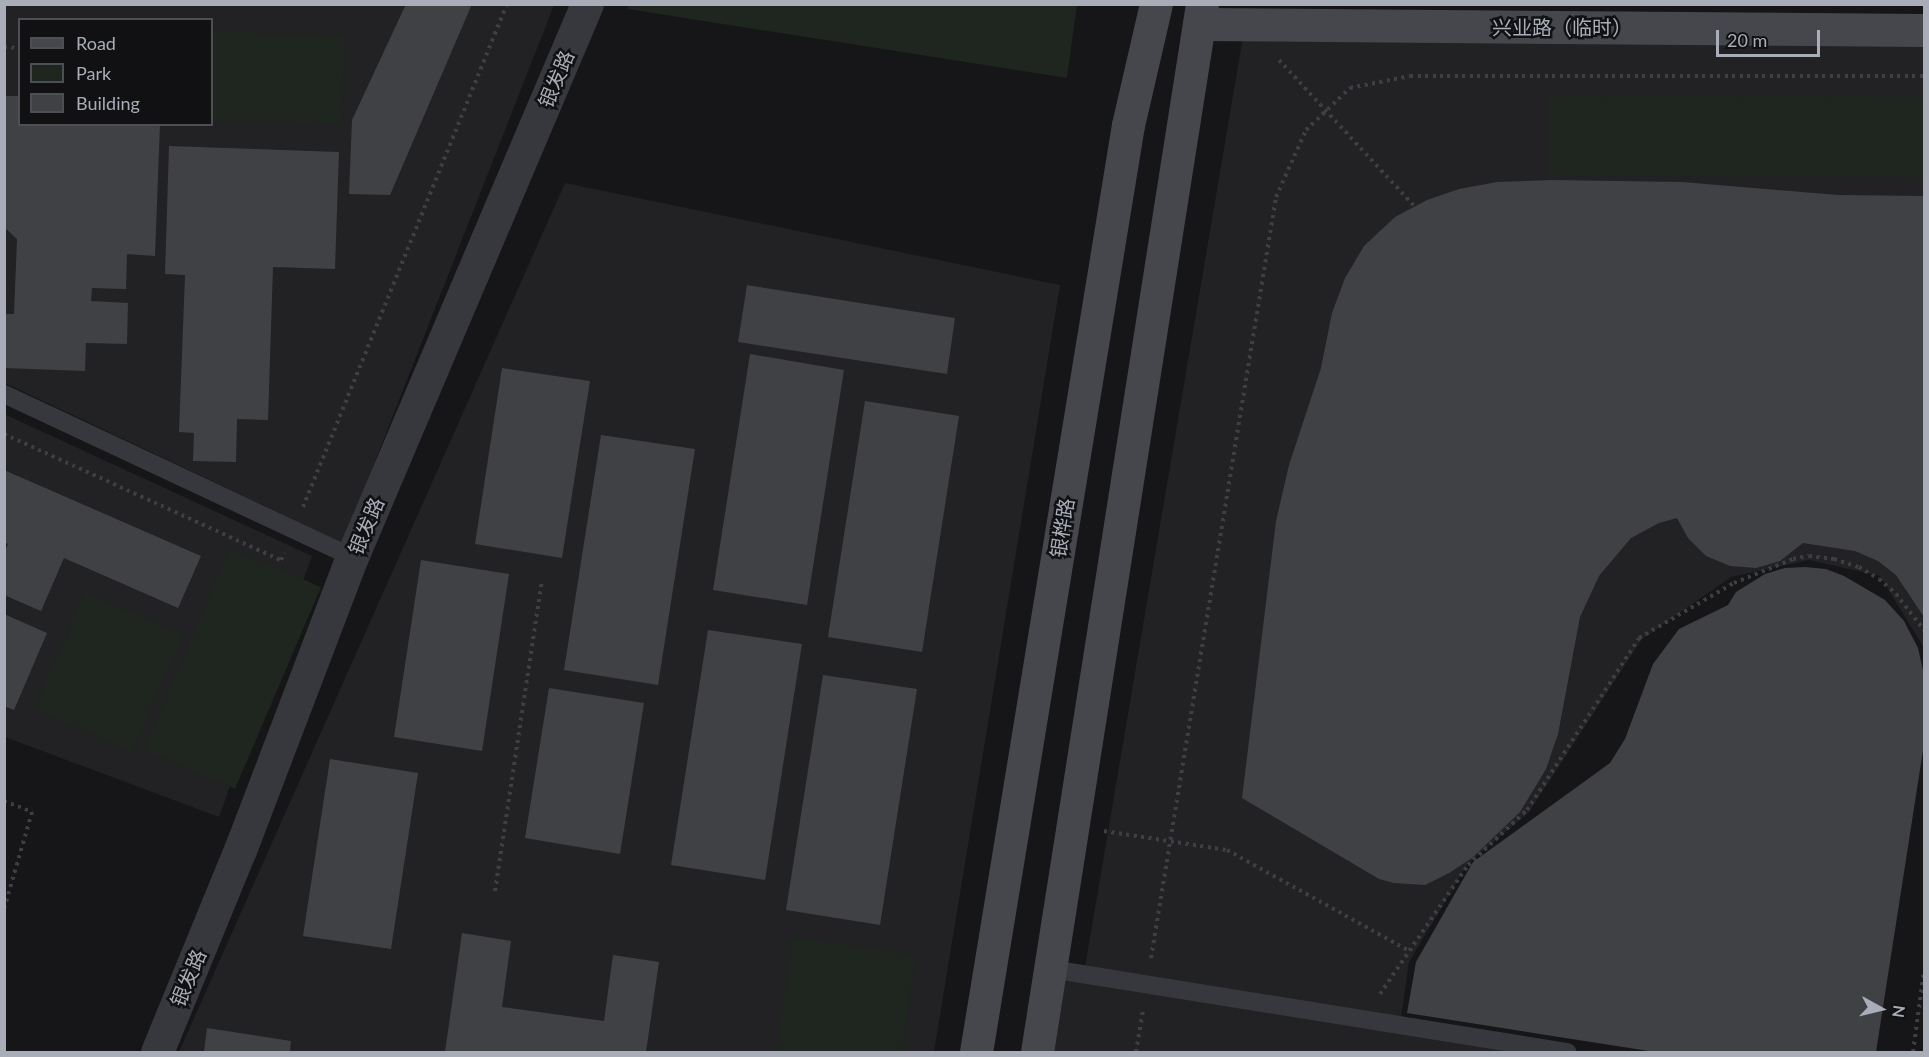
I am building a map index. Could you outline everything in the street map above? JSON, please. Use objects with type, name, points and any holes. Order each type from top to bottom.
[{"type":"main road","name":"银桦路","points":[[976,1053],[1128,124],[1156,4]]},
{"type":"main road","name":"兴业路（临时）","points":[[1201,14],[1924,30]]},
{"type":"main road","points":[[1037,1053],[1201,14]]},
{"type":"street","name":"银发路","points":[[157,1053],[240,850],[352,557],[587,4]]},
{"type":"lane","points":[[4,394],[352,557]]},
{"type":"lane","points":[[1051,969],[1567,1053]]},
{"type":"path","points":[[4,434],[281,561],[507,4]]},
{"type":"path","points":[[1278,58],[1415,207]]},
{"type":"path","points":[[1136,1053],[1276,197],[1306,130],[1350,88],[1410,76],[1924,76]]},
{"type":"path","points":[[1363,1019],[1468,865],[1527,810],[1639,638],[1734,583],[1793,559],[1809,556],[1834,559],[1859,567],[1878,579],[1896,594],[1924,630]]},
{"type":"path","points":[[495,891],[542,582]]},
{"type":"path","points":[[4,801],[32,812],[4,909]]},
{"type":"path","points":[[1074,827],[1227,850],[1409,951]]},
{"type":"path","points":[[1912,1053],[1924,971]]},
{"type":"shaded area","points":[[5,5],[554,5],[343,543],[5,383]]},
{"type":"shaded area","points":[[1245,25],[1924,30],[1924,648],[1880,576],[1809,560],[1731,577],[1642,639],[1529,812],[1467,865],[1409,962],[1400,1025],[1566,1052],[1038,1052],[1051,969],[1084,973]]},
{"type":"shaded area","points":[[565,183],[1060,285],[934,1052],[179,1052]]},
{"type":"shaded area","points":[[4,414],[312,556],[219,817],[5,737]]},
{"type":"green space","points":[[629,4],[1077,5],[1067,78],[628,9]]},
{"type":"green space","points":[[213,32],[344,35],[342,123],[213,121]]},
{"type":"green space","points":[[1550,96],[1924,97],[1924,177],[1550,176]]},
{"type":"green space","points":[[230,548],[321,587],[235,789],[144,750]]},
{"type":"green space","points":[[85,592],[183,635],[132,752],[34,708]]},
{"type":"green space","points":[[793,937],[916,955],[902,1052],[776,1052]]},
{"type":"building","points":[[406,4],[472,4],[390,195],[349,194],[352,120]]},
{"type":"building","points":[[4,96],[18,96],[18,126],[160,126],[155,256],[127,254],[126,289],[92,288],[91,301],[128,303],[127,344],[86,343],[85,371],[4,368],[4,314],[14,314],[17,239],[4,227]]},
{"type":"building","points":[[169,146],[339,152],[335,269],[273,267],[268,420],[237,419],[236,462],[193,461],[194,433],[179,432],[185,275],[165,274]]},
{"type":"building","points":[[1551,180],[1682,182],[1838,195],[1924,196],[1924,617],[1896,575],[1878,561],[1855,551],[1803,543],[1780,561],[1756,568],[1730,566],[1706,556],[1688,538],[1677,518],[1659,523],[1631,538],[1599,576],[1580,617],[1558,734],[1546,769],[1520,812],[1472,858],[1449,873],[1425,885],[1394,883],[1379,879],[1242,798],[1276,521],[1289,465],[1321,368],[1332,313],[1345,278],[1364,246],[1395,217],[1427,200],[1459,189],[1497,182]]},
{"type":"building","points":[[747,285],[955,318],[947,374],[738,342]]},
{"type":"building","points":[[750,354],[844,370],[807,605],[713,590]]},
{"type":"building","points":[[502,368],[590,381],[562,558],[475,544]]},
{"type":"building","points":[[865,401],[959,416],[922,652],[828,637]]},
{"type":"building","points":[[601,435],[695,449],[658,685],[564,670]]},
{"type":"building","points":[[4,470],[201,556],[178,608],[64,558],[41,611],[4,595],[4,553],[8,544],[4,542]]},
{"type":"building","points":[[421,560],[509,574],[482,751],[394,737]]},
{"type":"building","points":[[1785,568],[1826,569],[1844,576],[1885,600],[1904,621],[1918,648],[1924,675],[1924,744],[1876,1052],[1655,1052],[1407,1013],[1416,962],[1473,862],[1610,763],[1625,739],[1653,664],[1679,629],[1728,605],[1736,592],[1765,574]]},
{"type":"building","points":[[4,614],[47,633],[14,710],[4,706]]},
{"type":"building","points":[[708,630],[802,644],[765,880],[671,865]]},
{"type":"building","points":[[823,675],[917,689],[880,925],[786,910]]},
{"type":"building","points":[[549,688],[644,703],[620,854],[525,838]]},
{"type":"building","points":[[330,759],[418,773],[391,949],[303,936]]},
{"type":"building","points":[[462,933],[511,941],[502,1007],[604,1021],[613,955],[659,962],[646,1052],[445,1052]]},
{"type":"building","points":[[207,1028],[291,1041],[290,1052],[204,1052]]}]
